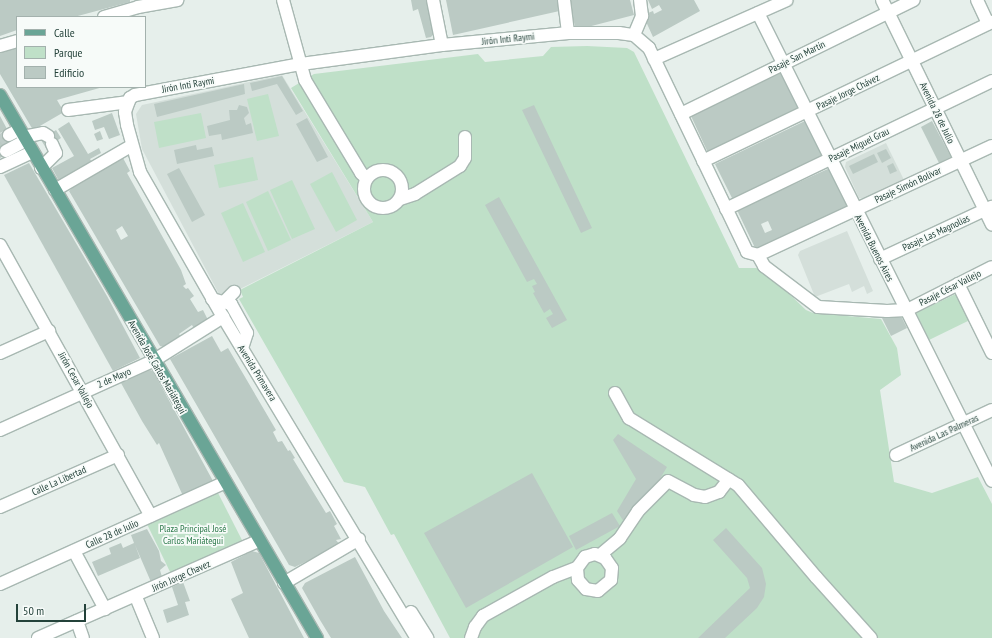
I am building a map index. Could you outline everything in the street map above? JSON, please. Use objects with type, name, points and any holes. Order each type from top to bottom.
[{"type":"main road","name":"Avenida José Carlos Mariátegui","points":[[0,95],[19,136],[32,152],[55,190],[224,483],[317,638]]},
{"type":"street","points":[[107,16],[137,3],[177,0]]},
{"type":"street","points":[[283,0],[305,80],[361,173],[367,179]]},
{"type":"street","points":[[433,0],[442,45]]},
{"type":"street","points":[[564,0],[568,33]]},
{"type":"street","points":[[640,0],[642,16],[634,35],[646,44],[654,59],[747,252],[758,255],[764,266],[818,307],[907,310]]},
{"type":"street","points":[[654,59],[787,0]]},
{"type":"street","name":"Avenida 28 de Julio","points":[[882,0],[960,161],[988,208],[992,226]]},
{"type":"street","name":"Pasaje San Martín","points":[[681,114],[914,0]]},
{"type":"street","points":[[976,0],[990,23]]},
{"type":"street","name":"Avenida Buenos Aires","points":[[758,14],[855,210],[989,468],[992,481]]},
{"type":"street","name":"Pasaje Jorge Chávez","points":[[703,161],[990,23]]},
{"type":"street","name":"Jirón Inti Raymi","points":[[68,110],[128,96],[301,64],[442,45],[568,33],[619,32],[634,35]]},
{"type":"street","points":[[0,46],[16,41]]},
{"type":"street","name":"Pasaje Miguel Grau","points":[[726,209],[992,82]]},
{"type":"street","name":"Avenida Primavera","points":[[128,96],[125,112],[131,146],[140,172],[212,299],[359,539],[417,638]]},
{"type":"street","points":[[5,159],[19,136],[43,133],[50,140],[56,153],[41,168]]},
{"type":"street","points":[[400,199],[402,184],[394,173],[379,170],[367,179],[365,193],[373,205],[388,207],[400,199],[415,194],[460,166],[465,158],[465,137]]},
{"type":"street","points":[[55,190],[131,146]]},
{"type":"street","name":"Pasaje Simón Bolívar","points":[[758,255],[992,146]]},
{"type":"street","points":[[5,159],[32,152]]},
{"type":"street","name":"Pasaje Las Magnolias","points":[[880,259],[988,208]]},
{"type":"street","name":"Jirón Cesar Vallejo","points":[[0,245],[4,259],[49,331],[151,516]]},
{"type":"street","name":"Pasaje César Vallejo","points":[[907,310],[992,267]]},
{"type":"street","points":[[958,284],[992,353]]},
{"type":"street","points":[[224,301],[234,292]]},
{"type":"street","points":[[212,299],[231,304],[247,333],[242,348]]},
{"type":"street","name":"2 de Mayo","points":[[0,430],[153,361],[223,317]]},
{"type":"street","points":[[0,353],[49,331]]},
{"type":"street","points":[[615,393],[629,418],[738,485],[816,577],[871,638]]},
{"type":"street","name":"Avenida Las Palmeras","points":[[896,455],[992,410]]},
{"type":"street","name":"Calle La Libertad","points":[[0,506],[118,455]]},
{"type":"street","points":[[471,638],[478,621],[488,613],[553,577],[577,568],[586,557],[600,555],[620,538],[647,501],[668,481],[694,495],[705,497],[719,492],[729,479]]},
{"type":"street","name":"Calle 28 de Julio","points":[[0,584],[224,483]]},
{"type":"street","points":[[284,583],[359,539]]},
{"type":"street","name":"Jirón Jorge Chavez","points":[[38,638],[258,541]]},
{"type":"street","points":[[74,551],[106,609]]},
{"type":"street","points":[[366,551],[377,558],[427,638]]},
{"type":"street","points":[[577,568],[578,580],[586,589],[603,588],[611,580],[612,568],[610,562],[600,555]]},
{"type":"street","points":[[136,596],[153,638]]},
{"type":"street","points":[[77,621],[83,638]]},
{"type":"shaded area","points":[[282,75],[373,222],[226,296],[220,296],[142,149],[136,114],[142,105]]},
{"type":"shaded area","points":[[886,143],[904,180],[864,199],[859,198],[845,167],[846,162]]},
{"type":"shaded area","points":[[847,231],[873,291],[867,294],[864,286],[852,292],[849,284],[815,297],[798,255],[800,251]]},
{"type":"green space","points":[[587,46],[627,48],[634,52],[739,268],[762,268],[806,310],[813,313],[881,319],[897,348],[901,375],[880,390],[894,482],[932,493],[978,477],[992,504],[992,638],[450,638],[394,534],[391,535],[365,487],[344,482],[239,299],[243,297],[240,290],[373,222],[291,88],[314,74],[478,54],[485,62],[543,56],[551,47]]},
{"type":"green space","points":[[268,94],[279,136],[257,141],[247,99]]},
{"type":"green space","points":[[201,113],[206,138],[159,148],[154,122]]},
{"type":"green space","points":[[253,157],[258,180],[219,188],[214,165]]},
{"type":"green space","points":[[332,172],[357,220],[336,232],[310,184]]},
{"type":"green space","points":[[292,180],[315,229],[292,239],[270,190]]},
{"type":"green space","points":[[268,191],[291,240],[268,251],[246,202]]},
{"type":"green space","points":[[243,203],[265,252],[243,262],[221,213]]},
{"type":"green space","points":[[960,292],[972,319],[929,340],[916,313]]},
{"type":"green space","name":"Plaza Principal José Carlos Mariátegui","points":[[217,491],[243,542],[172,576],[147,524]]},
{"type":"building","points":[[0,0],[130,0],[130,2],[78,16],[16,16],[16,30],[0,36]]},
{"type":"building","points":[[411,0],[428,0],[436,31],[431,37],[426,38],[418,9],[413,11]]},
{"type":"building","points":[[446,0],[562,0],[564,10],[453,35]]},
{"type":"building","points":[[568,0],[630,0],[634,15],[576,30]]},
{"type":"building","points":[[648,0],[694,0],[700,11],[653,37],[643,15],[653,11],[654,14],[662,10],[659,5],[652,9]]},
{"type":"building","points":[[16,48],[16,88],[99,88],[57,100],[64,112],[33,130],[0,74],[0,52]]},
{"type":"building","points":[[781,73],[785,75],[801,111],[709,155],[691,116]]},
{"type":"building","points":[[282,76],[303,111],[296,115],[277,84],[252,91],[250,83]]},
{"type":"building","points":[[244,84],[245,94],[157,117],[154,104]]},
{"type":"building","points":[[239,105],[247,107],[249,113],[244,118],[246,125],[251,123],[253,133],[222,140],[221,134],[209,136],[207,126],[230,120],[229,110],[237,110]]},
{"type":"building","points":[[534,105],[592,228],[581,233],[522,110]]},
{"type":"building","points":[[112,113],[120,135],[109,139],[104,127],[95,130],[92,121]]},
{"type":"building","points":[[0,116],[7,129],[0,133]]},
{"type":"building","points":[[307,118],[328,157],[317,162],[296,124]]},
{"type":"building","points":[[805,121],[824,160],[734,202],[715,164]]},
{"type":"building","points":[[932,121],[951,157],[939,163],[921,127]]},
{"type":"building","points":[[69,122],[88,154],[99,148],[101,153],[90,159],[92,162],[59,181],[52,168],[74,156],[58,129]]},
{"type":"building","points":[[56,130],[61,138],[46,148],[41,140]]},
{"type":"building","points":[[100,131],[103,139],[97,141],[94,134]]},
{"type":"building","points":[[9,135],[13,143],[7,154],[0,158],[0,140]]},
{"type":"building","points":[[196,145],[197,150],[212,147],[214,156],[177,164],[174,150]]},
{"type":"building","points":[[886,149],[891,158],[882,163],[877,153]]},
{"type":"building","points":[[874,154],[878,162],[853,174],[849,166]]},
{"type":"building","points":[[123,158],[130,171],[127,173],[181,270],[186,284],[183,286],[186,289],[188,288],[194,296],[190,299],[198,312],[203,310],[208,320],[195,330],[192,325],[179,334],[181,337],[165,347],[160,346],[69,191],[75,185]],"holes":[[[122,226],[128,236],[121,240],[116,230]]]},
{"type":"building","points":[[29,163],[107,296],[140,358],[113,371],[4,175]]},
{"type":"building","points":[[893,163],[897,171],[890,174],[887,166]]},
{"type":"building","points":[[179,168],[205,215],[192,222],[167,174]]},
{"type":"building","points":[[830,168],[851,209],[756,250],[737,210]],"holes":[[[768,221],[772,230],[765,233],[761,224]]]},
{"type":"building","points":[[499,197],[567,320],[552,328],[546,318],[553,314],[550,309],[544,313],[533,293],[535,292],[532,286],[537,284],[534,279],[527,282],[485,205]]},
{"type":"building","points":[[881,316],[902,318],[907,328],[891,336]]},
{"type":"building","points":[[212,336],[221,352],[228,348],[276,430],[273,432],[278,442],[282,441],[288,451],[290,450],[295,458],[293,459],[326,513],[330,511],[337,524],[334,526],[341,539],[336,540],[340,545],[295,567],[289,565],[170,359]]},
{"type":"building","points":[[150,370],[153,371],[213,481],[183,496],[159,443],[157,445],[121,383]]},
{"type":"building","points":[[618,434],[667,467],[648,499],[645,494],[626,525],[617,511],[636,479],[613,440]]},
{"type":"building","points":[[532,473],[573,547],[466,608],[424,533]]},
{"type":"building","points":[[612,513],[620,526],[576,550],[569,536]]},
{"type":"building","points":[[726,528],[762,568],[766,584],[764,597],[757,608],[725,638],[698,638],[750,588],[747,578],[713,540]]},
{"type":"building","points":[[147,529],[159,551],[161,561],[166,565],[160,570],[162,577],[151,582],[135,545],[140,558],[98,576],[92,562],[111,554],[109,548],[121,543],[123,548],[134,543],[131,535]]},
{"type":"building","points":[[252,551],[259,553],[304,638],[249,638],[231,599],[243,593],[231,562]]},
{"type":"building","points":[[355,557],[384,611],[402,638],[331,638],[320,620],[302,588],[305,583]]},
{"type":"building","points":[[183,582],[190,601],[185,602],[189,615],[167,623],[163,610],[178,605],[172,587]]},
{"type":"tunnel","points":[[0,141],[9,135]]}]
